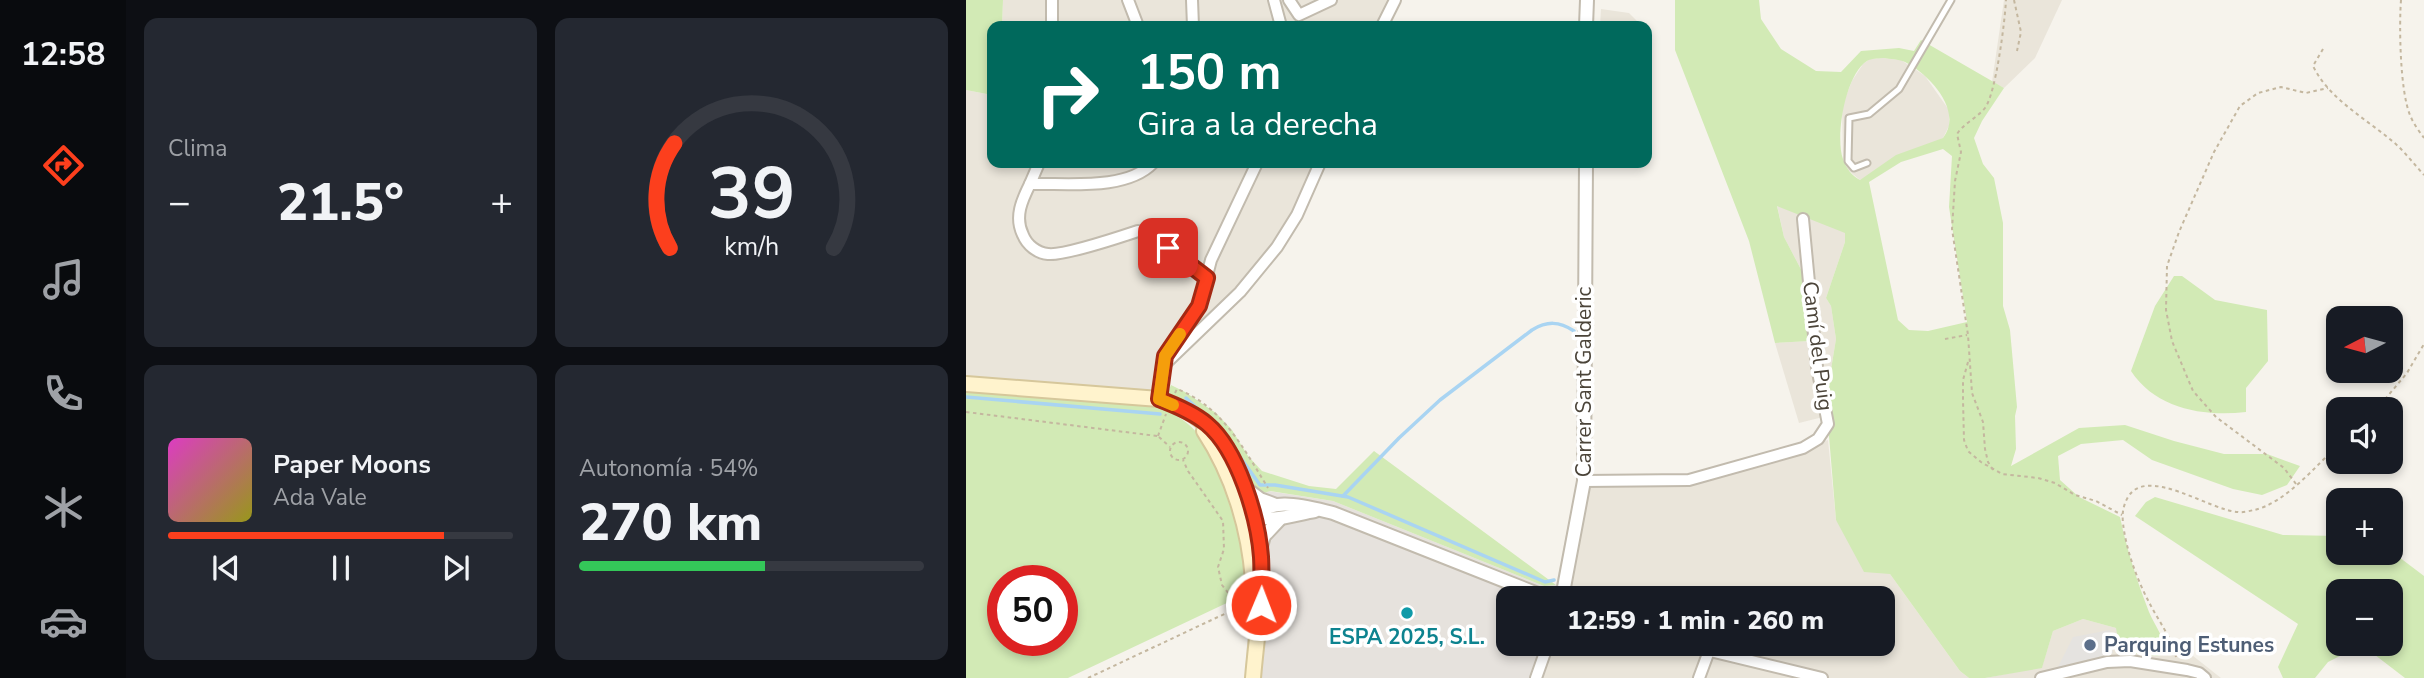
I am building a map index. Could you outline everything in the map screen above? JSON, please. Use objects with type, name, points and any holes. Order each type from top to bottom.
[{"type":"main road","points":[[966,384],[1165,401],[1207,424],[1223,441],[1234,461],[1254,516],[1260,550],[1261,605],[1253,678]]},
{"type":"main road","points":[[1187,412],[1203,429],[1224,465],[1242,517],[1252,569],[1256,634]]},
{"type":"street","points":[[1052,0],[1052,21]]},
{"type":"street","points":[[1128,0],[1136,21]]},
{"type":"street","points":[[1192,0],[1193,21]]},
{"type":"street","points":[[1274,0],[1280,21]]},
{"type":"street","points":[[1289,0],[1299,21],[1331,0]]},
{"type":"street","points":[[1384,21],[1395,0]]},
{"type":"street","points":[[1586,21],[1587,0]]},
{"type":"street","points":[[1037,168],[1022,200],[1019,219],[1025,240],[1038,251],[1057,254],[1138,231],[1148,233],[1207,278]]},
{"type":"street","points":[[1031,184],[1121,180],[1140,174],[1147,168]]},
{"type":"street","points":[[1165,401],[1163,367],[1172,344],[1199,306],[1211,260],[1255,168]]},
{"type":"street","points":[[1163,367],[1240,292],[1277,247],[1297,215],[1318,168]]},
{"type":"street","name":"Carrer Sant Galderic","points":[[1564,586],[1584,481],[1586,168]]},
{"type":"street","name":"Camí del Puig","points":[[1584,481],[1689,480],[1803,448],[1818,439],[1828,424],[1816,367],[1803,219]]},
{"type":"street","points":[[1224,465],[1235,480],[1245,508],[1254,516],[1282,518],[1320,510]]},
{"type":"street","points":[[1244,487],[1260,499],[1276,505],[1305,505],[1345,518],[1518,586]]},
{"type":"street","points":[[1252,569],[1255,554],[1250,525],[1254,516],[1276,505]]},
{"type":"street","points":[[1260,550],[1264,536],[1282,518]]},
{"type":"street","points":[[1540,677],[1545,656]]},
{"type":"street","points":[[1699,678],[1707,656]]},
{"type":"street","points":[[1730,656],[1822,678]]},
{"type":"street","points":[[2041,678],[2073,675],[2107,662],[2130,661],[2199,673],[2206,678]]},
{"type":"lane","points":[[1867,163],[1854,168],[1848,161],[1849,118],[1869,114],[1899,89],[1951,0]]},
{"type":"path","points":[[1993,470],[1985,449],[1983,422],[1972,393],[1968,335],[1952,229],[1955,181],[1961,152],[1958,134],[1961,128],[1984,110],[1990,98],[2004,27],[2006,0]]},
{"type":"path","points":[[2014,0],[2021,32],[2017,51]]},
{"type":"path","points":[[2401,0],[2406,102],[2410,116],[2424,138]]},
{"type":"path","points":[[2323,49],[2313,66],[2319,79],[2341,102],[2399,147],[2424,175]]},
{"type":"path","points":[[2296,484],[2284,468],[2216,417],[2193,391],[2170,331],[2166,310],[2167,265],[2214,152],[2240,106],[2258,93],[2281,87],[2306,93],[2328,88]]},
{"type":"path","points":[[1944,339],[1968,335]]},
{"type":"path","points":[[2387,397],[2407,373],[2424,344]]},
{"type":"path","points":[[1969,358],[1963,380],[1964,440],[1968,451],[2002,474],[2055,483],[2075,495],[2096,501],[2123,515]]},
{"type":"path","points":[[1158,436],[1165,401]]},
{"type":"path","points":[[966,412],[1158,436],[1171,448]]},
{"type":"path","points":[[1176,443],[1187,446],[1188,452],[1183,460],[1174,459],[1171,455],[1171,448],[1176,443]]},
{"type":"path","points":[[2176,668],[2173,644],[2144,593],[2132,559],[2123,506],[2132,491],[2144,485],[2163,487],[2238,512],[2257,510],[2280,498],[2326,456]]},
{"type":"path","points":[[1088,678],[1235,609],[1237,604],[1223,585],[1218,567],[1224,550],[1223,521],[1183,460]]},
{"type":"path","points":[[1262,479],[1269,489]]},
{"type":"shaded area","points":[[1003,0],[1397,0],[1387,21],[1002,21]]},
{"type":"shaded area","points":[[2004,0],[2062,0],[2035,58],[2004,88],[1992,82]]},
{"type":"shaded area","points":[[1601,9],[1629,13],[1637,21],[1600,21]]},
{"type":"shaded area","points":[[1870,59],[1901,60],[1925,76],[1949,110],[1949,126],[1943,138],[1860,180],[1848,170],[1843,159],[1842,106],[1852,81],[1863,64]]},
{"type":"shaded area","points":[[966,90],[987,94],[987,168],[1321,168],[1299,216],[1173,363],[1169,372],[1171,385],[1160,408],[1139,403],[966,391]]},
{"type":"shaded area","points":[[1777,205],[1845,232],[1845,242],[1826,298],[1831,306],[1836,339],[1826,400],[1827,416],[1799,423],[1775,343],[1810,341],[1805,277],[1784,237]]},
{"type":"shaded area","points":[[1828,440],[1836,520],[1890,574],[1960,671],[1969,678],[1540,678],[1548,656],[1895,656],[1895,586],[1556,586],[1577,479],[1695,478]]},
{"type":"shaded area","points":[[1269,491],[1333,501],[1544,586],[1496,586],[1496,656],[1548,656],[1540,678],[1245,678],[1250,592],[1248,568],[1234,505]]},
{"type":"shaded area","points":[[2083,619],[2116,628],[2157,656],[2183,648],[2221,678],[1985,678],[2042,667],[2053,631]]},
{"type":"shaded area","name":"Parquing Estunes","points":[[2110,630],[2113,653],[2058,667],[2073,637]]},
{"type":"green space","points":[[966,0],[1003,0],[1002,21],[987,21],[987,94],[966,90]]},
{"type":"green space","points":[[1675,0],[1759,0],[1761,19],[1781,49],[1816,71],[1841,72],[1861,51],[1899,48],[1914,51],[1921,40],[2004,88],[1974,138],[1983,164],[1994,178],[2003,223],[2003,306],[2010,330],[2017,407],[2016,449],[2011,466],[2079,428],[2125,425],[2224,454],[2267,454],[2300,466],[2287,485],[2262,495],[2233,489],[2152,460],[2123,440],[2081,444],[2058,456],[2060,480],[2079,497],[2120,517],[2136,577],[2164,642],[2166,653],[2157,656],[2120,652],[2116,628],[2083,619],[2053,631],[2042,668],[1985,678],[1969,678],[1960,671],[1890,574],[1864,572],[1836,520],[1826,400],[1836,339],[1831,306],[1826,298],[1845,242],[1845,233],[1777,206],[1784,237],[1805,277],[1810,341],[1775,343],[1749,241],[1675,50]],"holes":[[[1883,58],[1905,62],[1933,84],[1947,105],[1948,127],[1943,138],[1896,155],[1860,180],[1854,176],[1843,159],[1841,122],[1848,92],[1859,68],[1869,60]],[[1943,149],[1952,156],[1949,207],[1967,322],[1928,331],[1909,330],[1898,320],[1869,182],[1901,162]]]},
{"type":"green space","points":[[2174,276],[2182,276],[2215,300],[2267,310],[2268,361],[2246,388],[2246,412],[2214,413],[2182,408],[2154,394],[2141,384],[2131,371],[2155,306]]},
{"type":"green space","points":[[1171,385],[1216,413],[1262,471],[1309,486],[1336,489],[1374,451],[1556,585],[1544,586],[1333,501],[1270,491],[1255,496],[1192,411],[1168,392]]},
{"type":"green space","points":[[966,391],[1139,403],[1165,410],[1188,424],[1202,439],[1224,479],[1239,526],[1250,592],[1068,678],[966,678]]},
{"type":"green space","points":[[2155,497],[2283,535],[2326,536],[2326,565],[2403,565],[2403,560],[2424,576],[2424,678],[2405,678],[2376,656],[2403,656],[2403,579],[2326,579],[2326,656],[2340,656],[2328,662],[2315,678],[2283,678],[2278,667],[2298,624],[2135,516],[2146,502]]},
{"type":"waterway","points":[[1343,496],[1440,400],[1532,330],[1553,323],[1574,331]]},
{"type":"waterway","points":[[966,397],[1160,414]]},
{"type":"waterway","points":[[1186,398],[1218,428]]},
{"type":"waterway","points":[[1225,436],[1260,485],[1348,497],[1545,582],[1554,580]]},
{"type":"slow traffic","points":[[1173,405],[1159,399],[1165,356],[1180,334]]},
{"type":"place","name":"ESPA 2025, S.L.","points":[[1407,613]]},
{"type":"place","name":"Parquing Estunes","points":[[2090,645]]},
{"type":"route","points":[[1168,248],[1207,278],[1199,306],[1165,356],[1159,399],[1207,424],[1223,441],[1234,461],[1258,533],[1261,605]]}]
